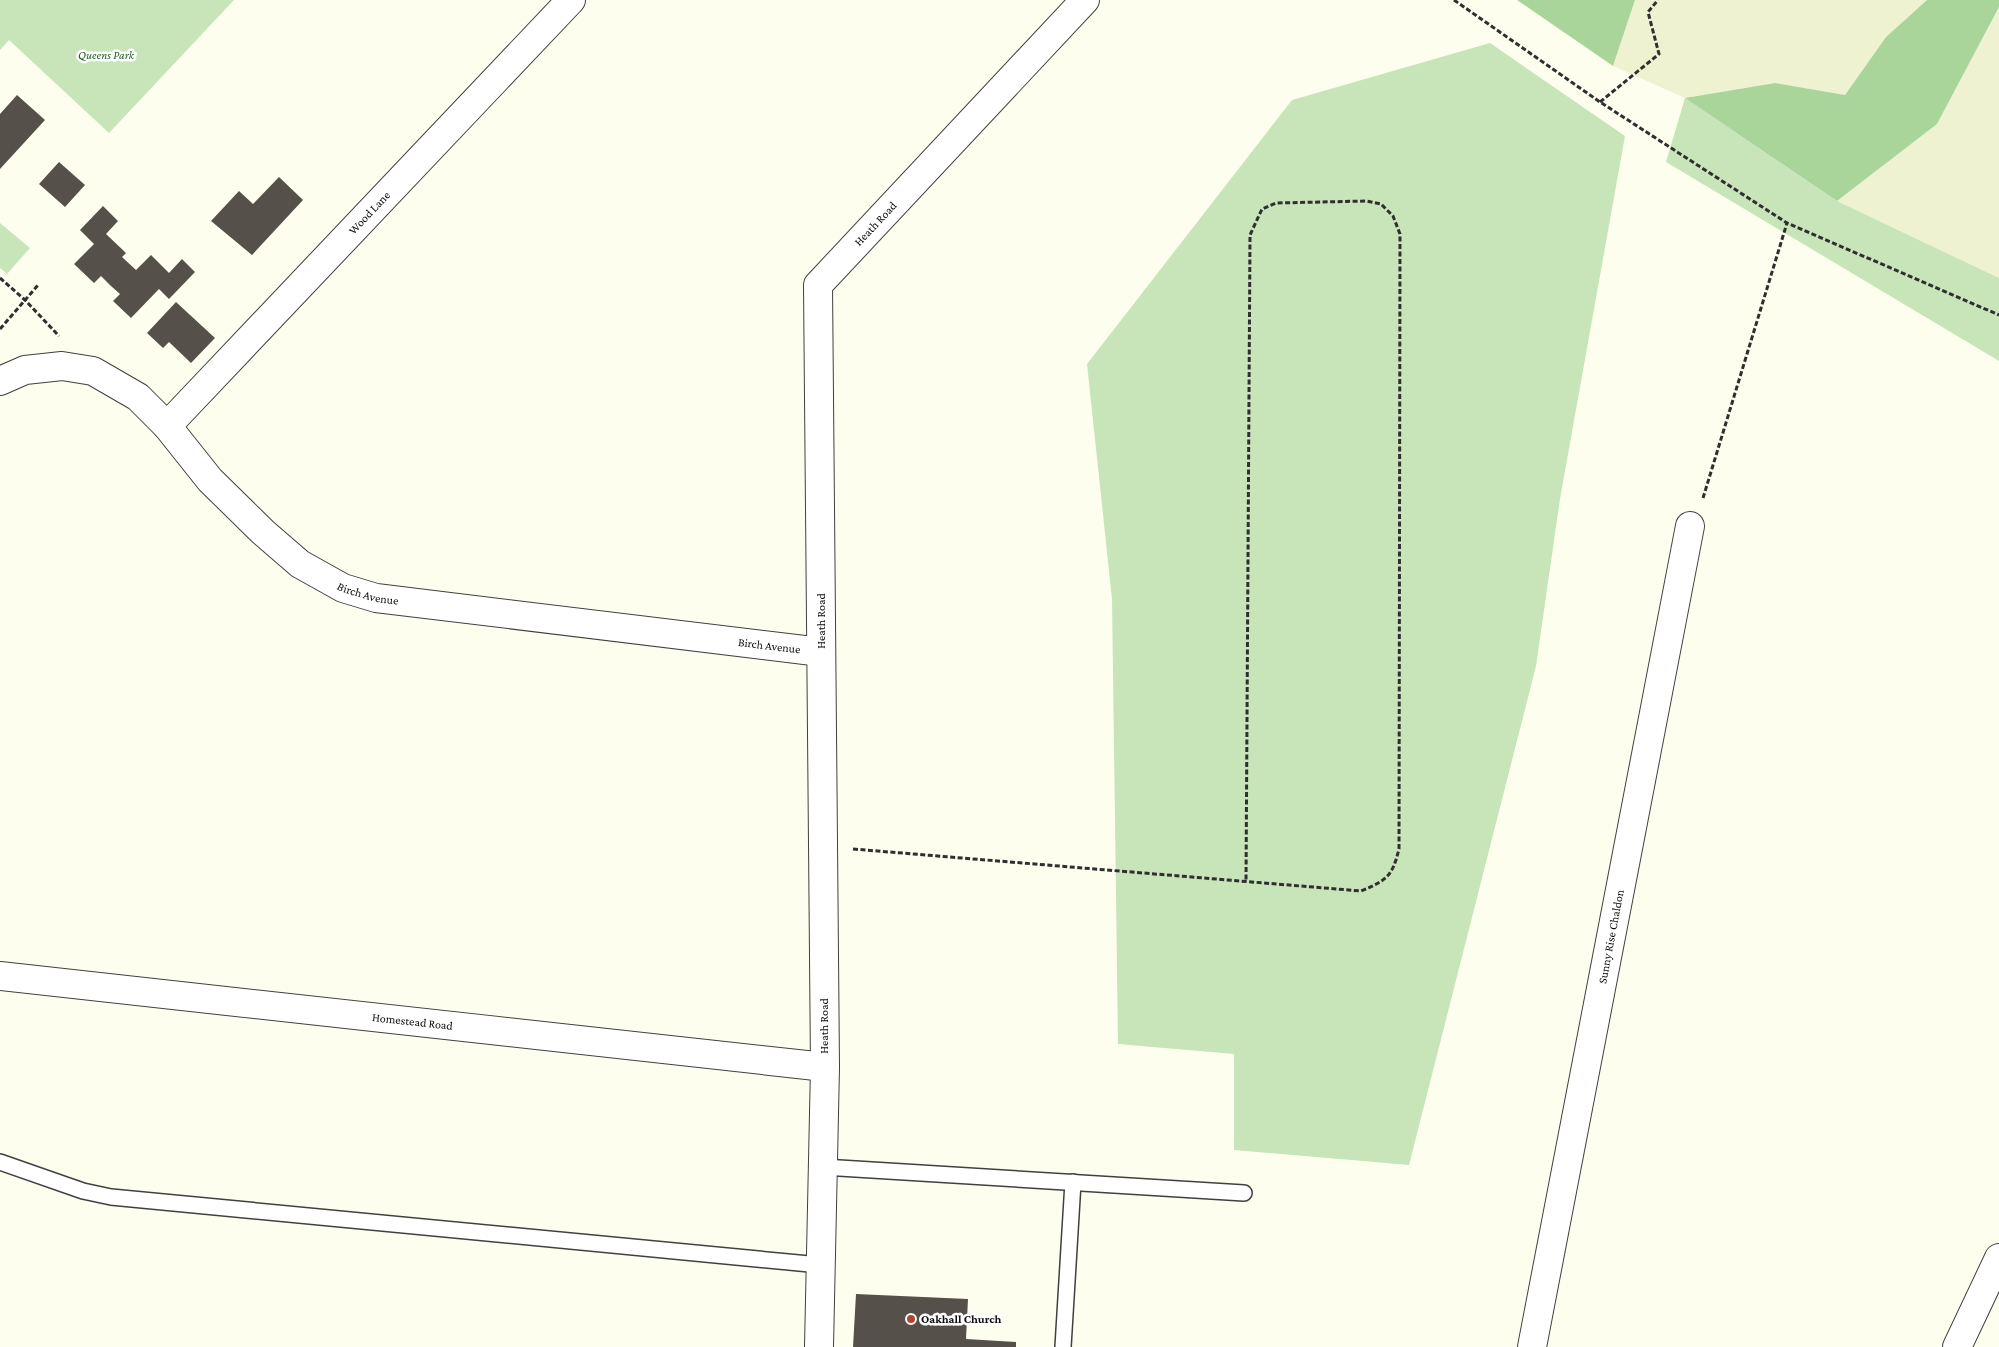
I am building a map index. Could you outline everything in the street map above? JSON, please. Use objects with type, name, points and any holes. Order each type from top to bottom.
[{"type":"street","name":"Wood Lane","points":[[167,426],[571,0]]},
{"type":"street","name":"Heath Road","points":[[819,1347],[824,1067],[818,285],[1085,0]]},
{"type":"street","name":"Birch Avenue","points":[[0,381],[26,370],[62,366],[93,371],[138,397],[167,426],[210,480],[263,532],[300,564],[342,588],[376,598],[821,652]]},
{"type":"street","name":"Sunny Rise Chaldon","points":[[1532,1347],[1690,526]]},
{"type":"street","name":"Homestead Road","points":[[0,976],[824,1067]]},
{"type":"street","points":[[1957,1347],[1999,1258]]},
{"type":"lane","points":[[0,1162],[83,1191],[111,1197],[820,1265]]},
{"type":"lane","points":[[823,1167],[1244,1193]]},
{"type":"lane","points":[[1063,1347],[1073,1182]]},
{"type":"path","points":[[1454,0],[1600,102],[1787,223],[1999,315]]},
{"type":"path","points":[[1600,102],[1659,54],[1648,12],[1658,0]]},
{"type":"path","points":[[823,846],[1361,891],[1381,883],[1394,869],[1399,849],[1400,234],[1393,216],[1381,204],[1366,201],[1276,203],[1262,209],[1250,236],[1246,881]]},
{"type":"path","points":[[1690,526],[1702,499],[1787,223]]},
{"type":"path","points":[[0,278],[25,300],[93,371]]},
{"type":"path","points":[[0,329],[39,284]]},
{"type":"green space","name":"Queens Park","points":[[0,0],[234,0],[109,133],[9,40],[0,50]]},
{"type":"green space","points":[[1517,0],[1635,0],[1613,66]]},
{"type":"green space","points":[[1635,0],[1927,0],[1886,37],[1845,95],[1775,83],[1685,98],[1613,66]]},
{"type":"green space","points":[[1927,0],[1999,0],[1999,7],[1937,124],[1837,201],[1685,98],[1775,83],[1845,95],[1886,37]]},
{"type":"green space","points":[[1999,7],[1999,278],[1837,201],[1937,124]]},
{"type":"green space","points":[[1490,43],[1625,136],[1560,499],[1536,666],[1409,1165],[1234,1150],[1234,1054],[1118,1044],[1112,599],[1087,364],[1292,100]]},
{"type":"green space","points":[[1685,98],[1837,201],[1999,278],[1999,361],[1666,162]]},
{"type":"green space","points":[[0,223],[30,248],[7,274],[0,268]]},
{"type":"building","points":[[17,95],[45,120],[0,169],[0,114]]},
{"type":"building","points":[[59,162],[85,185],[65,207],[39,184]]},
{"type":"building","points":[[279,177],[303,200],[252,255],[211,221],[239,191],[253,204]]},
{"type":"building","points":[[103,206],[118,221],[106,234],[126,253],[122,257],[136,270],[151,255],[169,273],[182,259],[195,272],[169,299],[159,289],[131,318],[113,301],[120,294],[101,276],[94,283],[74,264],[94,244],[80,230]]},
{"type":"building","points":[[176,302],[215,338],[191,363],[169,342],[163,348],[147,333]]},
{"type":"building","name":"Oakhall Church","points":[[856,1294],[968,1299],[966,1339],[1016,1342],[1016,1347],[853,1347]]},
{"type":"place","name":"Oakhall Church","points":[[911,1319]]}]
